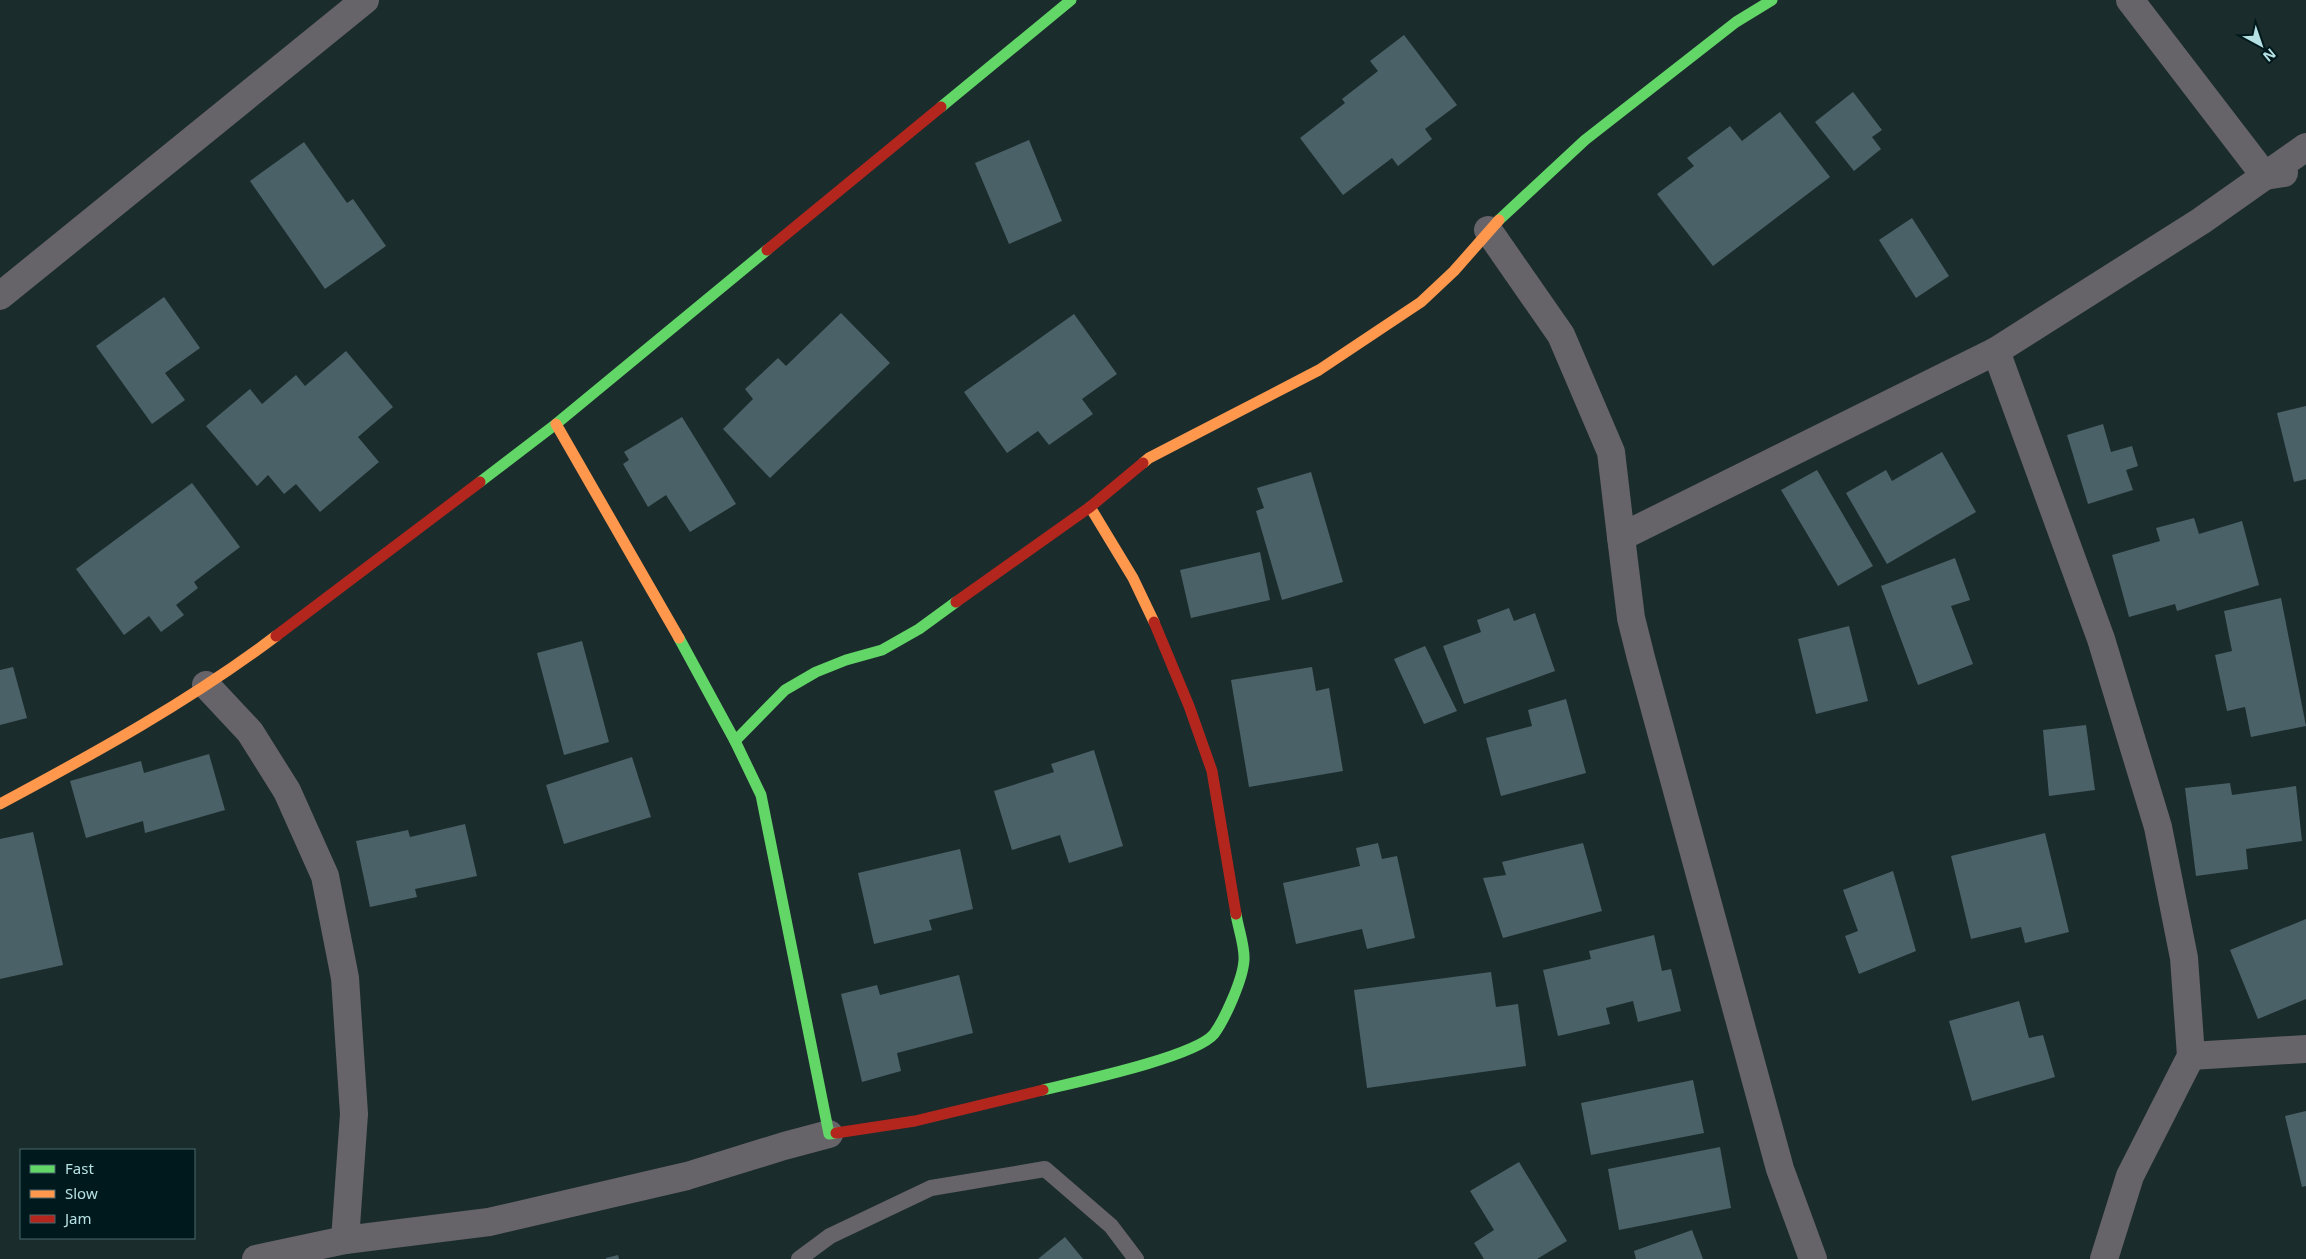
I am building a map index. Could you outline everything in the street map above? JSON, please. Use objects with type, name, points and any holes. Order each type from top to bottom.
[{"type":"street","points":[[0,296],[365,0]]},
{"type":"street","points":[[0,804],[87,757],[230,671],[556,424],[1071,0]]},
{"type":"street","points":[[735,741],[785,690],[816,672],[846,660],[882,650],[919,629],[1021,554],[1090,507],[1149,458],[1319,370],[1421,302],[1454,271],[1488,230],[1585,140],[1736,22],[1772,0]]},
{"type":"street","points":[[2130,0],[2265,176]]},
{"type":"street","points":[[1621,537],[1996,351],[2201,221],[2306,147]]},
{"type":"street","points":[[2265,176],[2306,170]]},
{"type":"street","points":[[1488,230],[1561,335],[1611,452],[1631,618],[1639,650],[1780,1168],[1814,1259]]},
{"type":"street","points":[[1996,351],[2101,639],[2158,826],[2184,958],[2191,1056],[2130,1176],[2104,1259]]},
{"type":"street","points":[[556,424],[640,568],[735,741],[761,795],[803,997],[828,1134]]},
{"type":"street","points":[[256,1259],[345,1240],[489,1222],[687,1176],[828,1134],[915,1121],[1124,1070],[1183,1052],[1213,1035],[1238,988],[1244,959],[1212,771],[1189,706],[1147,606],[1133,578],[1090,507]]},
{"type":"street","points":[[206,685],[250,732],[287,791],[325,876],[345,978],[354,1114],[345,1240]]},
{"type":"street","points":[[2191,1056],[2306,1049]]},
{"type":"lane","points":[[800,1259],[830,1236],[931,1188],[1045,1169],[1110,1226],[1136,1259]]},
{"type":"building","points":[[1404,35],[1457,105],[1425,129],[1432,139],[1398,166],[1392,158],[1343,195],[1300,138],[1345,103],[1342,99],[1378,71],[1370,61]]},
{"type":"building","points":[[1853,92],[1882,130],[1872,137],[1881,149],[1854,171],[1815,122]]},
{"type":"building","points":[[1780,112],[1830,177],[1713,266],[1657,194],[1694,166],[1687,158],[1730,126],[1742,141]]},
{"type":"building","points":[[1029,140],[1062,221],[1009,244],[975,163]]},
{"type":"building","points":[[304,142],[347,203],[353,199],[386,246],[325,289],[250,181]]},
{"type":"building","points":[[1912,218],[1949,276],[1916,298],[1879,240]]},
{"type":"building","points":[[164,297],[200,348],[165,373],[185,400],[152,424],[96,346]]},
{"type":"building","points":[[841,313],[890,363],[770,478],[723,429],[753,399],[745,389],[778,358],[786,366]]},
{"type":"building","points":[[1074,314],[1117,374],[1082,399],[1093,414],[1049,445],[1038,431],[1007,453],[964,392]]},
{"type":"building","points":[[346,351],[393,407],[358,437],[379,462],[320,512],[296,484],[284,494],[268,475],[257,486],[206,426],[250,389],[262,404],[296,375],[305,386]]},
{"type":"building","points":[[2306,406],[2306,479],[2294,482],[2277,413]]},
{"type":"building","points":[[682,417],[736,504],[690,532],[666,495],[648,507],[623,464],[629,460],[624,452]]},
{"type":"building","points":[[2103,424],[2111,452],[2132,446],[2138,466],[2126,470],[2133,490],[2088,504],[2067,435]]},
{"type":"building","points":[[1942,452],[1976,512],[1887,564],[1846,493],[1886,470],[1892,481]]},
{"type":"building","points":[[1817,470],[1873,566],[1838,586],[1781,490]]},
{"type":"building","points":[[1311,472],[1343,582],[1282,600],[1256,511],[1264,508],[1257,488]]},
{"type":"building","points":[[192,483],[240,547],[194,582],[198,588],[176,605],[184,615],[161,632],[149,616],[124,635],[76,569]]},
{"type":"building","points":[[2194,518],[2199,534],[2242,521],[2259,585],[2177,611],[2175,604],[2129,617],[2112,555],[2160,541],[2156,528]]},
{"type":"building","points":[[1260,552],[1270,600],[1191,618],[1180,570]]},
{"type":"building","points":[[1955,558],[1970,600],[1951,606],[1973,664],[1918,685],[1881,586]]},
{"type":"building","points":[[2281,598],[2306,726],[2251,737],[2245,707],[2227,711],[2215,655],[2232,651],[2224,611]]},
{"type":"building","points":[[1509,608],[1514,621],[1535,613],[1555,671],[1464,704],[1443,646],[1481,632],[1477,620]]},
{"type":"building","points":[[1849,626],[1868,701],[1816,714],[1798,639]]},
{"type":"building","points":[[582,641],[609,742],[564,755],[537,653]]},
{"type":"building","points":[[1425,646],[1457,711],[1424,724],[1394,659]]},
{"type":"building","points":[[13,667],[27,718],[0,725],[0,670]]},
{"type":"building","points":[[1312,667],[1316,691],[1329,688],[1343,771],[1249,787],[1231,680]]},
{"type":"building","points":[[1566,699],[1586,773],[1501,796],[1486,738],[1532,726],[1528,710]]},
{"type":"building","points":[[2086,725],[2095,790],[2049,796],[2043,730]]},
{"type":"building","points":[[1094,750],[1123,846],[1069,863],[1060,835],[1012,850],[994,791],[1054,772],[1051,764]]},
{"type":"building","points":[[209,754],[225,810],[145,833],[143,821],[86,838],[70,781],[141,761],[144,773]]},
{"type":"building","points":[[632,757],[651,817],[564,844],[546,785]]},
{"type":"building","points":[[2230,783],[2232,795],[2296,786],[2302,841],[2246,849],[2248,869],[2196,876],[2185,788]]},
{"type":"building","points":[[465,824],[477,876],[415,889],[417,897],[370,907],[356,841],[408,830],[410,837]]},
{"type":"building","points":[[33,832],[63,965],[0,979],[0,839]]},
{"type":"building","points":[[2045,833],[2069,932],[2025,943],[2021,927],[1971,939],[1951,856]]},
{"type":"building","points":[[1378,843],[1382,859],[1397,856],[1415,938],[1367,949],[1362,929],[1296,944],[1283,883],[1360,866],[1356,848]]},
{"type":"building","points":[[1583,843],[1602,911],[1503,938],[1483,878],[1506,875],[1502,862]]},
{"type":"building","points":[[960,849],[973,909],[929,920],[932,930],[874,944],[858,873]]},
{"type":"building","points":[[1893,871],[1916,951],[1859,974],[1845,936],[1858,931],[1843,890]]},
{"type":"building","points":[[2306,919],[2306,999],[2258,1019],[2230,950]]},
{"type":"building","points":[[1654,935],[1662,971],[1671,969],[1681,1011],[1638,1022],[1633,1001],[1606,1008],[1610,1024],[1558,1036],[1543,970],[1591,959],[1589,951]]},
{"type":"building","points":[[1491,972],[1496,1007],[1518,1004],[1526,1066],[1367,1088],[1354,990]]},
{"type":"building","points":[[959,975],[973,1033],[897,1053],[901,1071],[862,1082],[841,994],[877,985],[880,995]]},
{"type":"building","points":[[2019,1001],[2029,1038],[2043,1035],[2055,1077],[1972,1101],[1949,1021]]},
{"type":"building","points":[[1693,1080],[1704,1133],[1591,1155],[1581,1103]]},
{"type":"building","points":[[2306,1111],[2306,1186],[2302,1187],[2285,1116]]},
{"type":"building","points":[[1720,1147],[1731,1208],[1619,1230],[1608,1169]]},
{"type":"building","points":[[1519,1162],[1567,1241],[1537,1259],[1484,1259],[1474,1243],[1494,1230],[1470,1191]]},
{"type":"building","points":[[1692,1230],[1703,1259],[1636,1259],[1634,1251]]},
{"type":"building","points":[[1065,1237],[1083,1259],[1038,1259]]},
{"type":"building","points":[[618,1255],[619,1259],[606,1259],[606,1258]]},
{"type":"traffic: fast","points":[[941,107],[1071,0]]},
{"type":"traffic: fast","points":[[1499,220],[1585,140],[1736,22],[1772,0]]},
{"type":"traffic: fast","points":[[480,482],[556,424],[767,250]]},
{"type":"traffic: fast","points":[[679,638],[735,741],[785,690],[816,672],[846,660],[882,650],[919,629],[956,602]]},
{"type":"traffic: fast","points":[[735,741],[761,795],[829,1134],[836,1133]]},
{"type":"traffic: fast","points":[[1043,1090],[1160,1060],[1203,1043],[1214,1034],[1233,999],[1243,968],[1243,949],[1236,914]]},
{"type":"traffic: slow","points":[[1143,463],[1149,458],[1319,370],[1421,302],[1454,271],[1499,220]]},
{"type":"traffic: slow","points":[[556,424],[679,638]]},
{"type":"traffic: slow","points":[[1090,507],[1133,578],[1154,622]]},
{"type":"traffic: slow","points":[[0,804],[106,746],[176,704],[276,636]]},
{"type":"traffic: jam","points":[[767,250],[941,107]]},
{"type":"traffic: jam","points":[[956,602],[1090,507],[1143,463]]},
{"type":"traffic: jam","points":[[276,636],[480,482]]},
{"type":"traffic: jam","points":[[1154,622],[1189,706],[1212,771],[1236,914]]},
{"type":"traffic: jam","points":[[836,1133],[915,1121],[1043,1090]]}]
